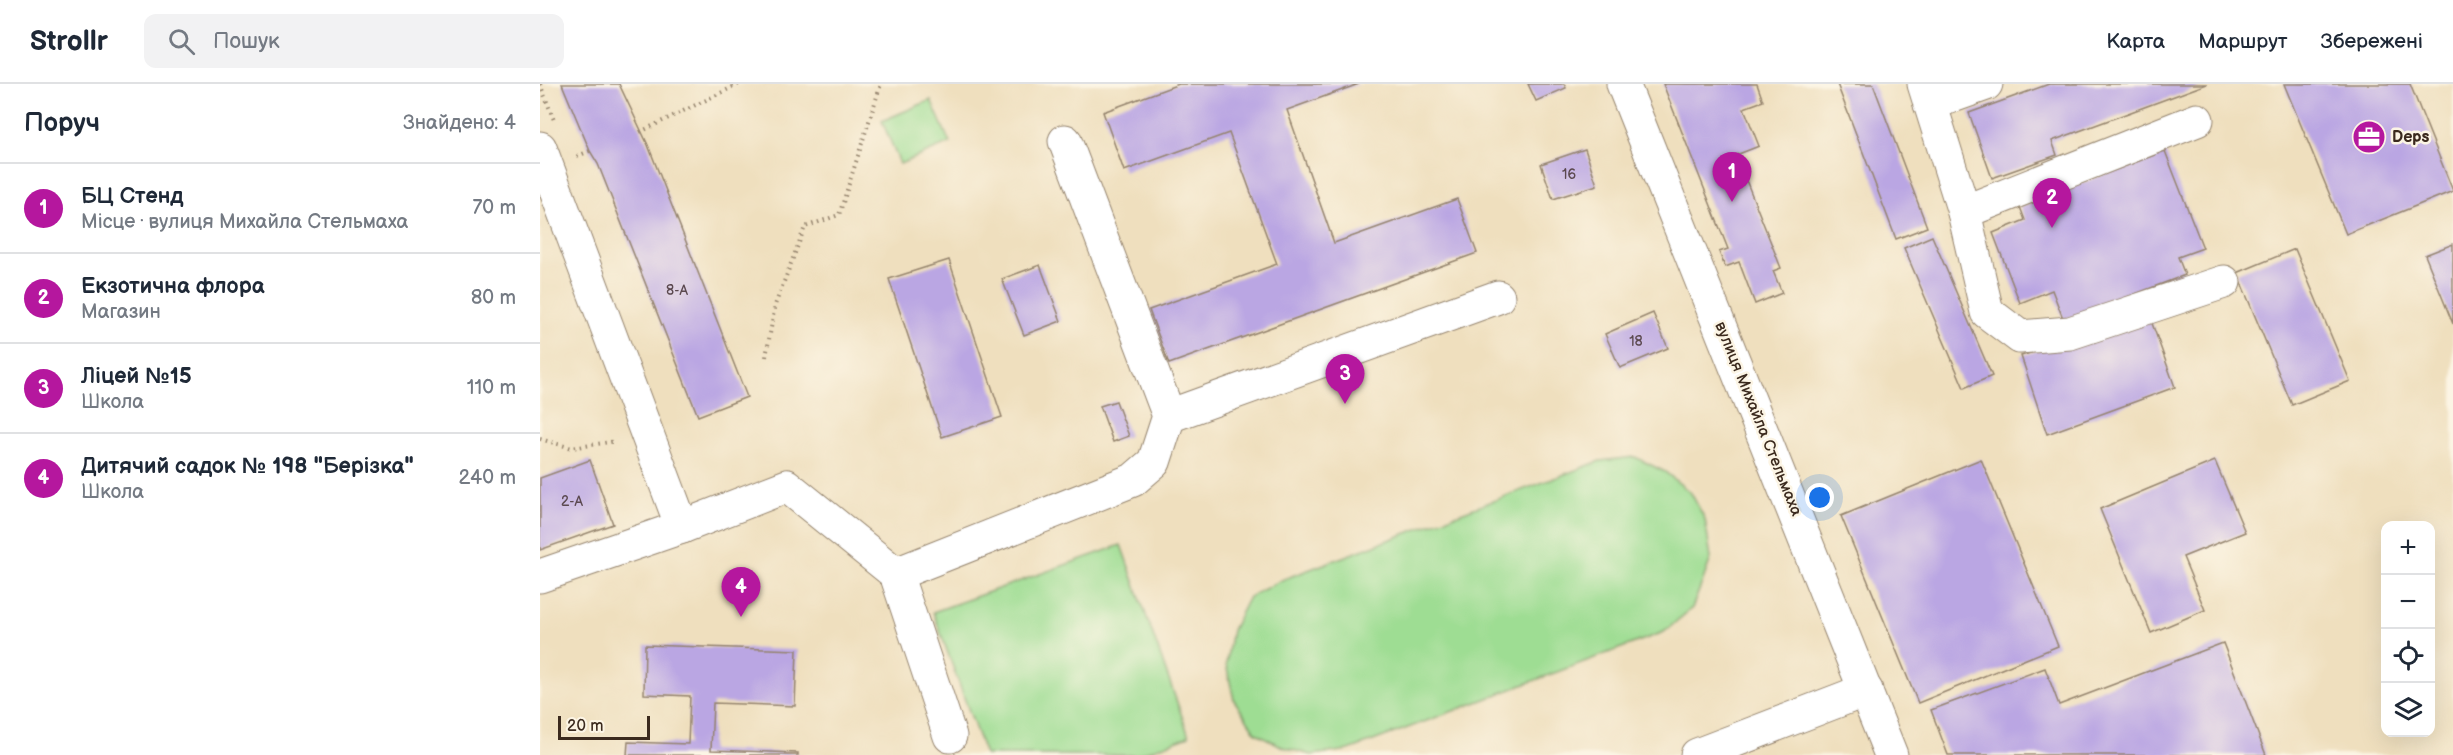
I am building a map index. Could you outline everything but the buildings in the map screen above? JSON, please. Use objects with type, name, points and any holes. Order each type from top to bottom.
[{"type":"street","name":"вулиця Михайла Стельмаха","points":[[1623,84],[1891,755]]},
{"type":"street","points":[[1986,84],[1927,94],[1964,212],[1988,312],[2020,337],[2070,333],[2224,282]]},
{"type":"street","points":[[1964,212],[2197,120]]},
{"type":"street","points":[[896,574],[1133,480],[1154,462],[1169,416],[1065,141]]},
{"type":"street","points":[[540,148],[682,527]]},
{"type":"street","points":[[1169,416],[1498,297]]},
{"type":"street","points":[[540,576],[682,527],[788,486],[896,574],[950,736]]},
{"type":"street","points":[[1697,755],[1866,690]]},
{"type":"path","points":[[640,132],[739,84]]},
{"type":"path","points":[[766,357],[775,305],[805,227],[839,215],[881,84]]},
{"type":"path","points":[[540,440],[572,448],[648,436]]},
{"type":"green space","points":[[931,100],[950,143],[900,164],[882,121]]},
{"type":"green space","points":[[1635,457],[1665,472],[1691,493],[1705,519],[1711,558],[1702,583],[1692,608],[1664,632],[1349,750],[1311,755],[1283,747],[1256,733],[1234,700],[1226,664],[1232,630],[1249,597],[1284,579],[1600,461]]},
{"type":"green space","points":[[1121,545],[1189,736],[1137,755],[985,755],[933,612]]},
{"type":"place","name":"Deps","points":[[2369,137]]},
{"type":"place","name":"БЦ Стенд","points":[[1732,202]]},
{"type":"place","name":"Екзотична флора","points":[[2052,228]]},
{"type":"place","name":"Ліцей №15","points":[[1345,404]]},
{"type":"place","name":"Дитячий садок № 198 \"Берізка\"","points":[[741,617]]}]
